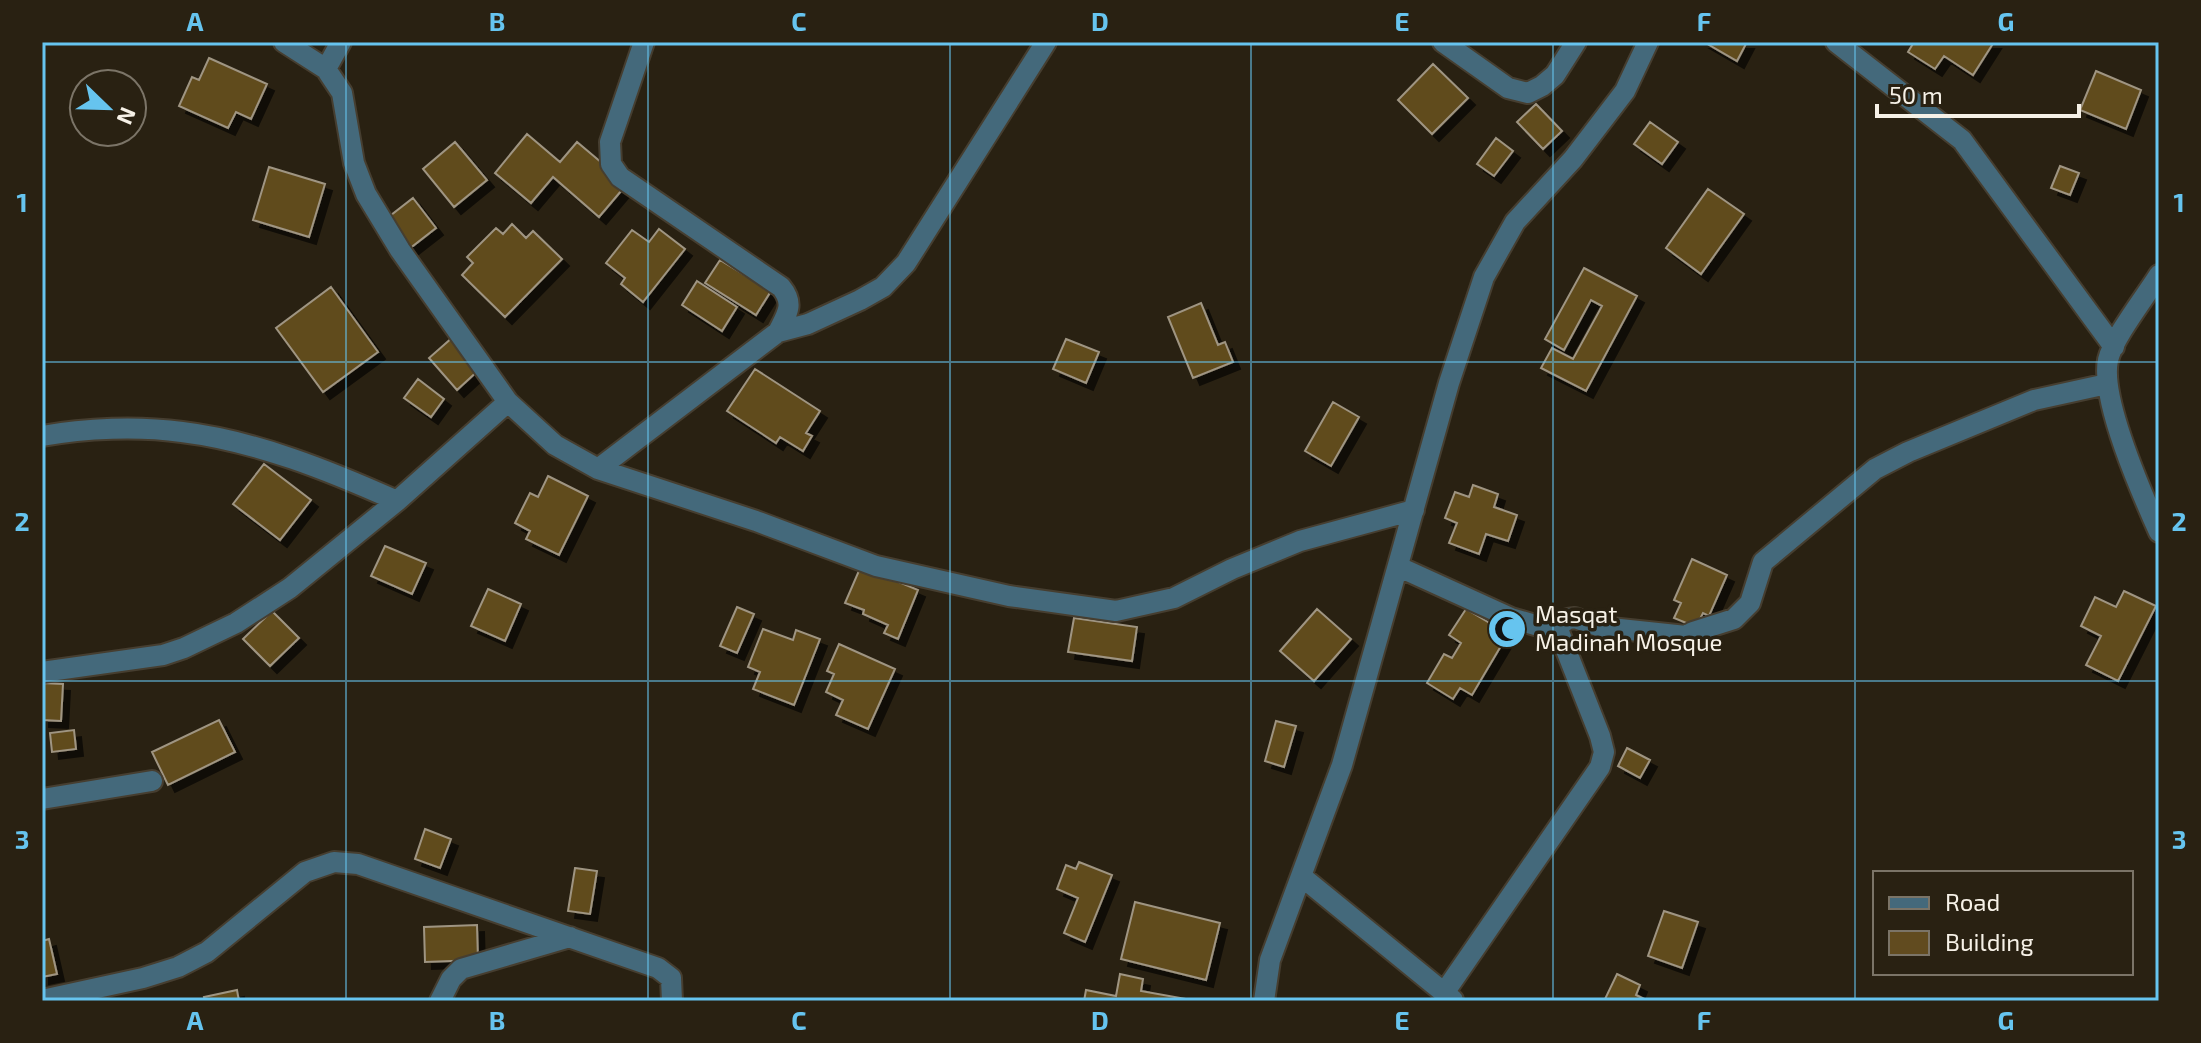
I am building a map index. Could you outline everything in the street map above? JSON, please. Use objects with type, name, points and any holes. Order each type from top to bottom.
[{"type":"street","points":[[284,42],[326,69],[342,93],[354,163],[366,194],[400,250],[508,402],[555,445],[598,469],[756,521],[876,566],[1009,596],[1116,611],[1174,598],[1232,569],[1300,541],[1414,510]]},
{"type":"street","points":[[326,69],[341,42]]},
{"type":"street","points":[[598,469],[778,332],[820,320],[883,287],[898,271],[1046,42]]},
{"type":"street","points":[[1443,42],[1508,88],[1528,93],[1555,75],[1576,42]]},
{"type":"street","points":[[1264,1001],[1270,960],[1342,765],[1449,383],[1484,277],[1515,222],[1573,159],[1625,91],[1648,42]]},
{"type":"street","points":[[1836,42],[1962,140],[2114,347]]},
{"type":"street","points":[[643,43],[610,142],[611,164],[620,177],[781,287],[789,296],[790,309],[778,332]]},
{"type":"street","points":[[2159,275],[2108,359],[2107,384],[2133,474],[2159,532]]},
{"type":"street","points":[[1399,567],[1511,618],[1542,627],[1557,627],[1575,618],[1601,627],[1686,636],[1734,619],[1750,603],[1763,562],[1875,469],[1908,452],[2034,400],[2107,384]]},
{"type":"street","points":[[42,672],[163,655],[236,623],[290,588],[397,501],[508,402]]},
{"type":"street","points":[[42,436],[129,429],[182,432],[239,444],[300,462],[349,479],[397,501]]},
{"type":"street","points":[[1301,876],[1449,997],[1600,767],[1604,752],[1600,736],[1557,627]]},
{"type":"street","points":[[42,799],[152,781]]},
{"type":"street","points":[[42,1000],[143,978],[178,967],[207,952],[305,872],[334,862],[358,864],[658,968],[671,978],[672,1001]]},
{"type":"street","points":[[440,1001],[451,979],[461,969],[570,937]]},
{"type":"building","points":[[1704,42],[1747,42],[1737,61]]},
{"type":"building","points":[[1914,42],[1994,42],[1973,75],[1944,56],[1935,69],[1908,52]]},
{"type":"building","points":[[209,58],[267,84],[251,119],[236,112],[228,128],[179,106],[192,77],[199,80]]},
{"type":"building","points":[[1433,64],[1468,98],[1432,134],[1398,100]]},
{"type":"building","points":[[2096,71],[2141,90],[2126,129],[2080,110]]},
{"type":"building","points":[[1536,104],[1562,131],[1543,149],[1517,122]]},
{"type":"building","points":[[1650,122],[1678,142],[1662,164],[1634,144]]},
{"type":"building","points":[[527,134],[560,162],[577,142],[627,184],[599,217],[553,177],[531,203],[495,173]]},
{"type":"building","points":[[1496,138],[1513,151],[1494,176],[1477,164]]},
{"type":"building","points":[[455,142],[487,180],[454,207],[423,169]]},
{"type":"building","points":[[2060,166],[2079,173],[2070,195],[2051,188]]},
{"type":"building","points":[[269,167],[325,184],[309,237],[253,220]]},
{"type":"building","points":[[1708,189],[1744,214],[1701,274],[1666,248]]},
{"type":"building","points":[[413,198],[436,228],[409,249],[386,219]]},
{"type":"building","points":[[512,224],[526,238],[533,231],[562,259],[505,317],[462,275],[473,263],[467,257],[496,228],[503,234]]},
{"type":"building","points":[[659,229],[685,249],[643,302],[621,284],[625,278],[606,263],[632,230],[649,242]]},
{"type":"building","points":[[720,260],[771,291],[756,315],[705,283]]},
{"type":"building","points":[[1584,268],[1637,296],[1586,391],[1541,368],[1552,348],[1573,359],[1602,306],[1591,300],[1564,350],[1545,339]]},
{"type":"building","points":[[697,281],[737,307],[722,331],[682,305]]},
{"type":"building","points":[[331,287],[378,352],[323,392],[276,328]]},
{"type":"building","points":[[1201,303],[1218,345],[1225,342],[1233,362],[1193,378],[1168,317]]},
{"type":"building","points":[[453,337],[481,368],[457,390],[429,358]]},
{"type":"building","points":[[1066,339],[1099,352],[1086,383],[1053,369]]},
{"type":"building","points":[[755,369],[820,411],[806,433],[812,436],[803,451],[780,437],[776,443],[727,411]]},
{"type":"building","points":[[418,379],[444,399],[431,417],[404,398]]},
{"type":"building","points":[[1333,402],[1359,417],[1331,466],[1305,451]]},
{"type":"building","points":[[264,464],[311,500],[280,540],[233,504]]},
{"type":"building","points":[[548,476],[588,496],[559,555],[526,539],[530,531],[515,523],[530,493],[538,497]]},
{"type":"building","points":[[1473,485],[1498,494],[1494,507],[1517,515],[1508,541],[1486,534],[1479,554],[1449,543],[1457,523],[1445,518],[1455,492],[1469,497]]},
{"type":"building","points":[[385,546],[426,563],[412,594],[371,576]]},
{"type":"building","points":[[1692,559],[1727,575],[1709,616],[1703,613],[1696,627],[1674,618],[1681,603],[1674,600]]},
{"type":"building","points":[[861,566],[918,590],[898,639],[884,633],[888,625],[863,614],[864,610],[845,603]]},
{"type":"building","points":[[488,589],[521,604],[505,641],[471,626]]},
{"type":"building","points":[[2124,591],[2156,606],[2118,681],[2086,665],[2101,636],[2081,626],[2095,597],[2116,607]]},
{"type":"building","points":[[737,607],[754,614],[737,653],[720,646]]},
{"type":"building","points":[[1317,609],[1351,639],[1314,681],[1280,651]]},
{"type":"building","points":[[1466,609],[1508,634],[1472,695],[1460,688],[1453,699],[1427,683],[1444,654],[1452,658],[1461,643],[1449,635]]},
{"type":"building","points":[[272,611],[299,638],[270,666],[243,639]]},
{"type":"building","points":[[1074,618],[1137,627],[1132,661],[1068,652]]},
{"type":"building","points":[[763,629],[793,640],[796,630],[820,639],[794,705],[753,689],[760,672],[748,667]]},
{"type":"building","points":[[839,644],[895,669],[868,729],[836,715],[843,700],[826,692],[834,674],[827,671]]},
{"type":"building","points":[[42,683],[63,684],[61,721],[42,720]]},
{"type":"building","points":[[219,720],[235,752],[168,785],[152,752]]},
{"type":"building","points":[[1276,721],[1296,726],[1284,767],[1265,761]]},
{"type":"building","points":[[74,730],[76,749],[52,752],[50,733]]},
{"type":"building","points":[[1627,748],[1650,760],[1640,778],[1618,766]]},
{"type":"building","points":[[425,829],[451,839],[440,868],[415,859]]},
{"type":"building","points":[[1079,862],[1112,875],[1085,942],[1064,933],[1078,898],[1057,889],[1066,865],[1076,869]]},
{"type":"building","points":[[575,868],[597,871],[590,914],[568,911]]},
{"type":"building","points":[[1135,902],[1220,923],[1206,980],[1121,959]]},
{"type":"building","points":[[1664,911],[1698,922],[1682,968],[1648,956]]},
{"type":"building","points":[[477,925],[478,960],[425,962],[424,927]]},
{"type":"building","points":[[49,939],[57,974],[42,977],[42,941]]},
{"type":"building","points":[[1120,974],[1143,979],[1141,991],[1197,1001],[1084,1001],[1086,990],[1116,996]]},
{"type":"building","points":[[1617,974],[1640,985],[1636,995],[1648,1001],[1605,999]]},
{"type":"building","points":[[237,990],[239,1001],[205,1001],[204,997]]},
{"type":"place","name":"Masqat Madinah Mosque","points":[[1507,629]]}]
